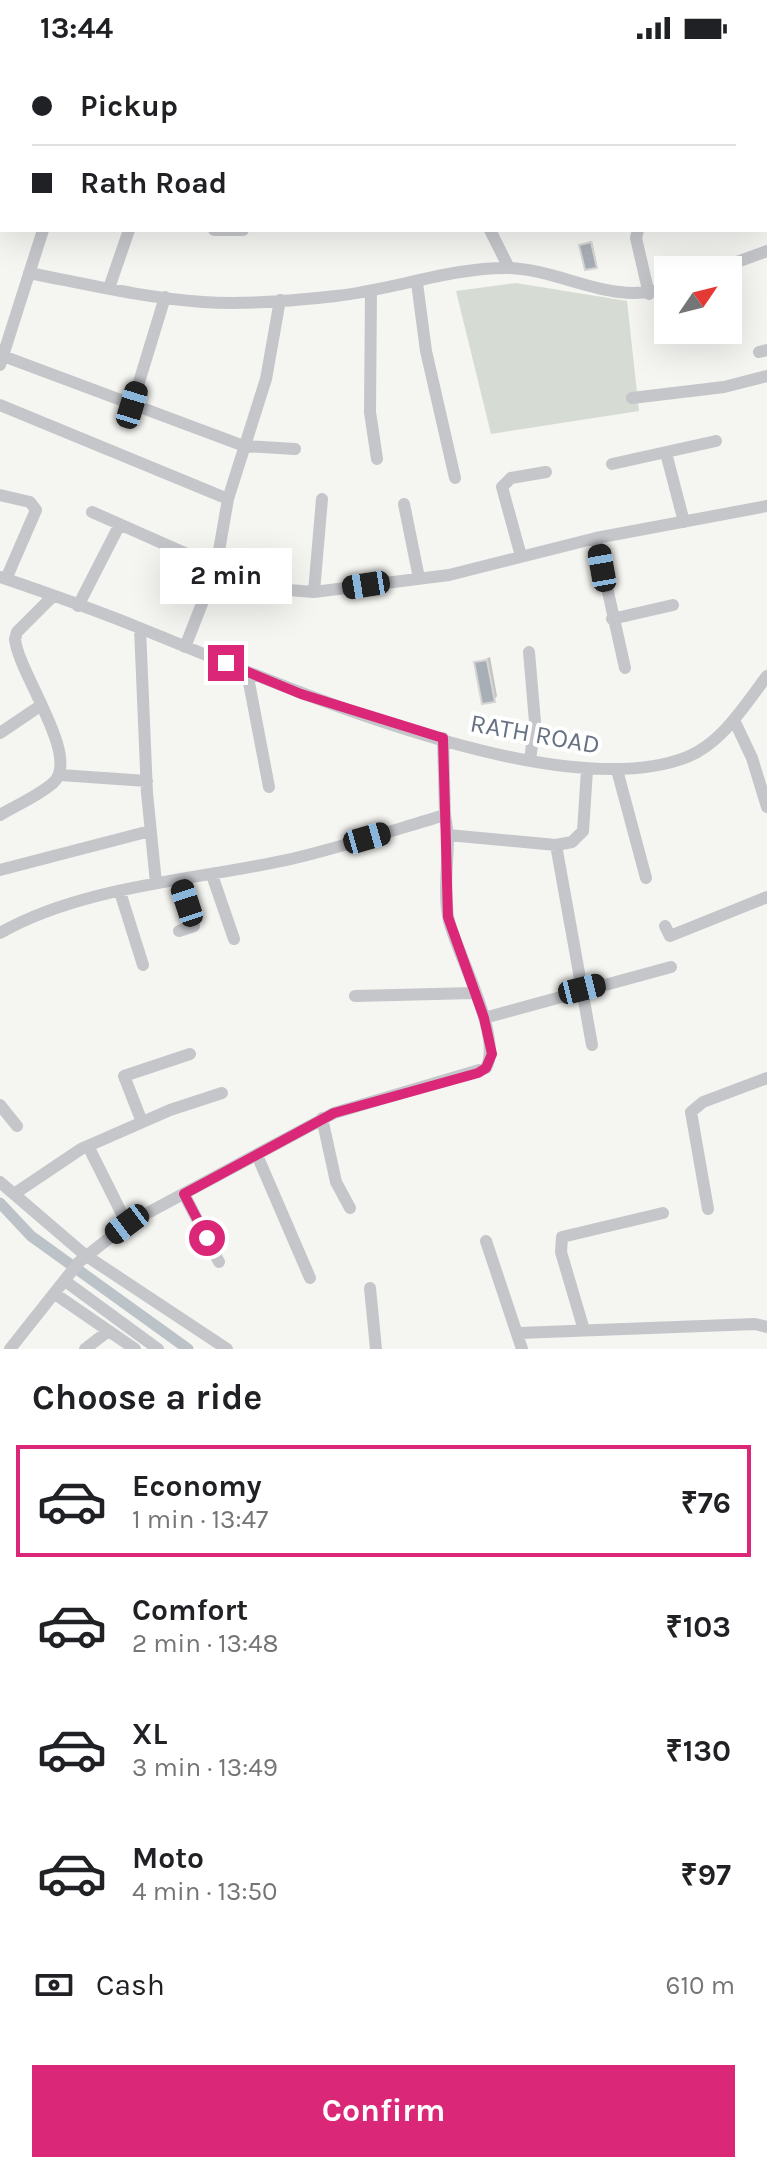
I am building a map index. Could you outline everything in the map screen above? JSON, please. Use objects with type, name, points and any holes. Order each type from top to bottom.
[{"type":"street","points":[[42,232],[1,361],[244,446],[295,449]]},
{"type":"street","points":[[109,288],[128,232]]},
{"type":"street","points":[[491,232],[509,268]]},
{"type":"street","points":[[638,232],[636,238],[649,294]]},
{"type":"street","points":[[742,260],[767,251]]},
{"type":"street","points":[[29,273],[202,302],[280,300],[371,291],[448,274],[509,268],[619,294],[654,292]]},
{"type":"street","points":[[417,283],[426,351],[455,478]]},
{"type":"street","points":[[371,291],[370,412],[377,459]]},
{"type":"street","points":[[132,405],[165,297]]},
{"type":"street","points":[[185,647],[216,568],[228,499],[266,379],[280,300]]},
{"type":"street","points":[[632,398],[724,387],[767,376]]},
{"type":"street","points":[[0,405],[228,499]]},
{"type":"street","points":[[612,464],[716,441]]},
{"type":"street","points":[[666,453],[684,522]]},
{"type":"street","points":[[521,556],[502,487],[511,478],[546,472]]},
{"type":"street","points":[[0,495],[30,502],[36,510],[3,578]]},
{"type":"street","points":[[314,592],[322,499]]},
{"type":"street","points":[[404,504],[419,578]]},
{"type":"street","points":[[92,512],[216,568],[275,589],[314,592],[468,571],[596,538],[767,506]]},
{"type":"street","points":[[78,606],[120,524]]},
{"type":"street","points":[[596,538],[625,668]]},
{"type":"street","name":"RATH ROAD","points":[[3,578],[140,628],[301,694],[443,738],[530,760],[587,770],[654,767],[688,757],[734,720],[767,676]]},
{"type":"street","points":[[0,815],[53,783],[60,775],[62,764],[58,743],[40,706],[15,639],[17,632],[52,597]]},
{"type":"street","points":[[612,619],[673,605]]},
{"type":"street","points":[[140,628],[150,831],[156,883]]},
{"type":"street","points":[[529,652],[535,722],[530,760]]},
{"type":"street","points":[[247,672],[269,787]]},
{"type":"street","points":[[0,733],[40,706]]},
{"type":"street","points":[[734,720],[752,758],[767,807]]},
{"type":"street","points":[[10,1349],[82,1259],[127,1224],[322,1118],[486,1068],[492,1054],[484,1018],[448,917],[443,738]]},
{"type":"street","points":[[448,835],[556,845],[572,842],[583,831],[587,770]]},
{"type":"street","points":[[617,770],[646,878]]},
{"type":"street","points":[[60,775],[147,781]]},
{"type":"street","points":[[0,933],[59,908],[156,883],[212,875],[341,846],[445,815]]},
{"type":"street","points":[[0,870],[150,831]]},
{"type":"street","points":[[556,845],[592,1045]]},
{"type":"street","points":[[212,875],[234,939]]},
{"type":"street","points":[[179,931],[194,926],[180,879]]},
{"type":"street","points":[[120,892],[143,965]]},
{"type":"street","points":[[665,926],[670,936],[767,897]]},
{"type":"street","points":[[484,1018],[671,967]]},
{"type":"street","points":[[355,996],[474,993]]},
{"type":"street","points":[[142,1122],[118,1079],[190,1054]]},
{"type":"street","points":[[708,1209],[691,1112],[703,1102],[767,1078]]},
{"type":"street","points":[[14,1194],[88,1146],[142,1122],[222,1093]]},
{"type":"street","points":[[0,1105],[17,1126]]},
{"type":"street","points":[[322,1118],[336,1182],[350,1208]]},
{"type":"street","points":[[88,1146],[127,1224]]},
{"type":"street","points":[[257,1155],[310,1278]]},
{"type":"street","points":[[0,1182],[82,1259],[227,1349]]},
{"type":"street","points":[[184,1194],[219,1262]]},
{"type":"street","points":[[584,1330],[561,1252],[562,1237],[663,1213]]},
{"type":"street","points":[[486,1241],[522,1349]]},
{"type":"street","points":[[67,1278],[158,1349]]},
{"type":"street","points":[[370,1288],[376,1349]]},
{"type":"street","points":[[55,1294],[135,1349]]},
{"type":"street","points":[[519,1333],[755,1324],[767,1327]]},
{"type":"street","points":[[85,1349],[107,1332]]},
{"type":"shaded area","points":[[516,283],[627,301],[639,411],[491,434],[456,291]]},
{"type":"building","points":[[591,242],[597,268],[585,270],[579,245]]},
{"type":"building","points":[[487,660],[495,702],[482,704],[474,662]]},
{"type":"waterway","points":[[0,1203],[31,1236],[188,1349]]},
{"type":"route","points":[[207,1238],[184,1194],[310,1123],[386,1097],[478,1073],[486,1068],[492,1054],[484,1018],[448,917],[443,738],[301,694],[226,663]]}]
